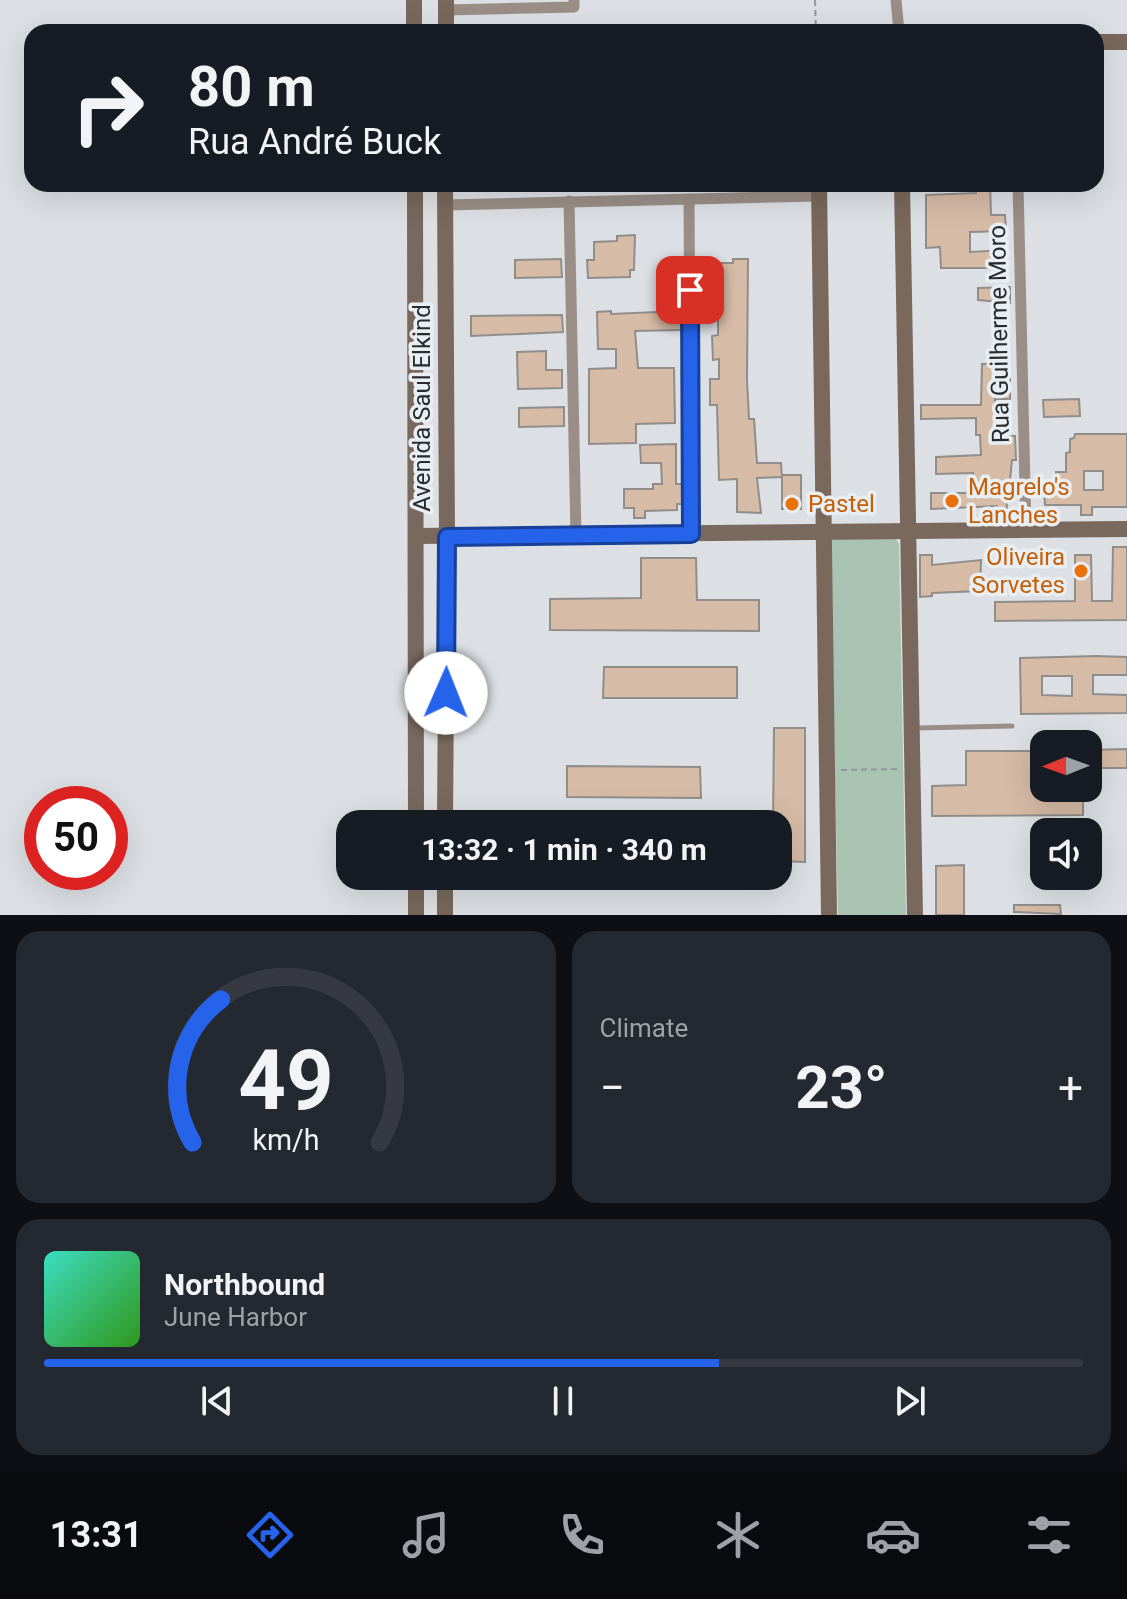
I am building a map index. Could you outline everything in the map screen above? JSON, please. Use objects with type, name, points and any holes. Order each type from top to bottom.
[{"type":"street","points":[[414,0],[414,24]]},
{"type":"street","points":[[446,5],[574,7],[574,0]]},
{"type":"street","points":[[896,0],[898,24]]},
{"type":"street","points":[[1104,42],[1127,42]]},
{"type":"street","name":"Avenida Saul Elkind","points":[[415,192],[416,810]]},
{"type":"street","name":"Avenida Saul Elkind","points":[[445,192],[445,810]]},
{"type":"street","points":[[445,205],[689,199],[790,192]]},
{"type":"street","points":[[819,192],[829,915]]},
{"type":"street","points":[[902,192],[915,915]]},
{"type":"street","name":"Rua Guilherme Moro","points":[[1018,192],[1026,531]]},
{"type":"street","points":[[689,199],[691,534]]},
{"type":"street","points":[[569,201],[576,536]]},
{"type":"street","points":[[416,536],[1127,529]]},
{"type":"street","points":[[416,890],[416,915]]},
{"type":"street","points":[[445,890],[445,915]]},
{"type":"lane","points":[[911,728],[1012,726]]},
{"type":"path","points":[[815,0],[816,24]]},
{"type":"path","points":[[827,770],[912,769]]},
{"type":"green space","points":[[836,538],[896,539],[899,544],[906,915],[838,915],[830,550],[831,541]]},
{"type":"building","points":[[990,192],[991,215],[1005,215],[1006,231],[970,232],[970,252],[1007,250],[1007,268],[941,268],[940,247],[926,248],[926,195]]},
{"type":"building","points":[[635,235],[634,270],[630,270],[630,277],[588,278],[587,260],[594,260],[594,242],[617,241],[617,236]]},
{"type":"building","points":[[561,259],[562,277],[515,278],[515,260]]},
{"type":"building","points":[[733,259],[748,259],[747,380],[749,419],[754,419],[757,463],[781,463],[782,477],[757,478],[761,513],[737,512],[737,479],[719,480],[717,405],[710,405],[710,379],[719,379],[719,359],[713,360],[712,336],[718,335],[718,316],[708,316],[707,274],[709,268],[716,268],[716,263],[733,263]]},
{"type":"building","points":[[1010,287],[1010,303],[978,300],[978,288]]},
{"type":"building","points":[[611,311],[611,314],[681,311],[681,330],[635,331],[638,368],[674,368],[675,423],[636,424],[636,443],[589,444],[589,369],[616,368],[616,349],[598,349],[597,312]]},
{"type":"building","points":[[562,315],[563,332],[471,336],[471,316]]},
{"type":"building","points":[[546,351],[546,370],[562,370],[562,388],[518,389],[517,352]]},
{"type":"building","points":[[1010,363],[1010,399],[995,399],[996,436],[1015,436],[1016,460],[1012,460],[1010,480],[1006,480],[1007,513],[997,513],[997,506],[931,509],[931,493],[973,493],[973,473],[936,474],[936,457],[981,455],[980,435],[976,435],[976,418],[921,419],[921,405],[981,405],[982,364]]},
{"type":"building","points":[[1079,399],[1080,416],[1044,417],[1043,400]]},
{"type":"building","points":[[564,407],[564,426],[519,427],[519,408]]},
{"type":"building","points":[[1075,434],[1127,434],[1127,507],[1092,507],[1092,515],[1081,515],[1081,505],[1045,505],[1044,492],[1056,491],[1056,472],[1066,472],[1066,453],[1070,452],[1070,439]],"holes":[[[1084,471],[1103,471],[1103,490],[1084,490]]]},
{"type":"building","points":[[676,444],[676,484],[682,484],[682,504],[677,504],[677,510],[645,511],[645,518],[634,518],[634,508],[624,508],[624,489],[653,489],[653,484],[662,484],[661,463],[641,463],[640,445]]},
{"type":"building","points":[[782,475],[801,475],[801,509],[782,509]]},
{"type":"building","points":[[1113,547],[1127,547],[1127,620],[995,621],[995,602],[1075,601],[1075,555],[1091,555],[1092,601],[1112,601]]},
{"type":"building","points":[[920,555],[932,555],[932,565],[981,560],[980,591],[932,593],[932,596],[920,597]]},
{"type":"building","points":[[641,558],[696,558],[697,600],[759,600],[759,631],[550,630],[550,599],[641,598]]},
{"type":"building","points":[[1127,657],[1127,675],[1093,675],[1093,694],[1127,695],[1127,713],[1021,714],[1020,658]],"holes":[[[1042,676],[1072,676],[1072,696],[1042,695]]]},
{"type":"building","points":[[604,667],[737,667],[737,698],[603,698]]},
{"type":"building","points":[[774,728],[805,728],[805,862],[792,862],[792,810],[773,810]]},
{"type":"building","points":[[1127,749],[1127,768],[1102,768],[1102,750]]},
{"type":"building","points":[[966,751],[1030,751],[1030,802],[1083,802],[1083,815],[932,816],[932,786],[966,785]]},
{"type":"building","points":[[567,766],[700,767],[701,798],[567,797]]},
{"type":"building","points":[[964,865],[964,915],[936,915],[936,866]]},
{"type":"building","points":[[1014,905],[1060,905],[1061,914],[1014,912]]},
{"type":"place","name":"Magrelo's Lanches","points":[[952,501]]},
{"type":"place","name":"Pastel","points":[[792,504]]},
{"type":"place","name":"Oliveira Sorvetes","points":[[1081,571]]},
{"type":"route","points":[[446,693],[447,537],[691,534],[690,290]]}]
